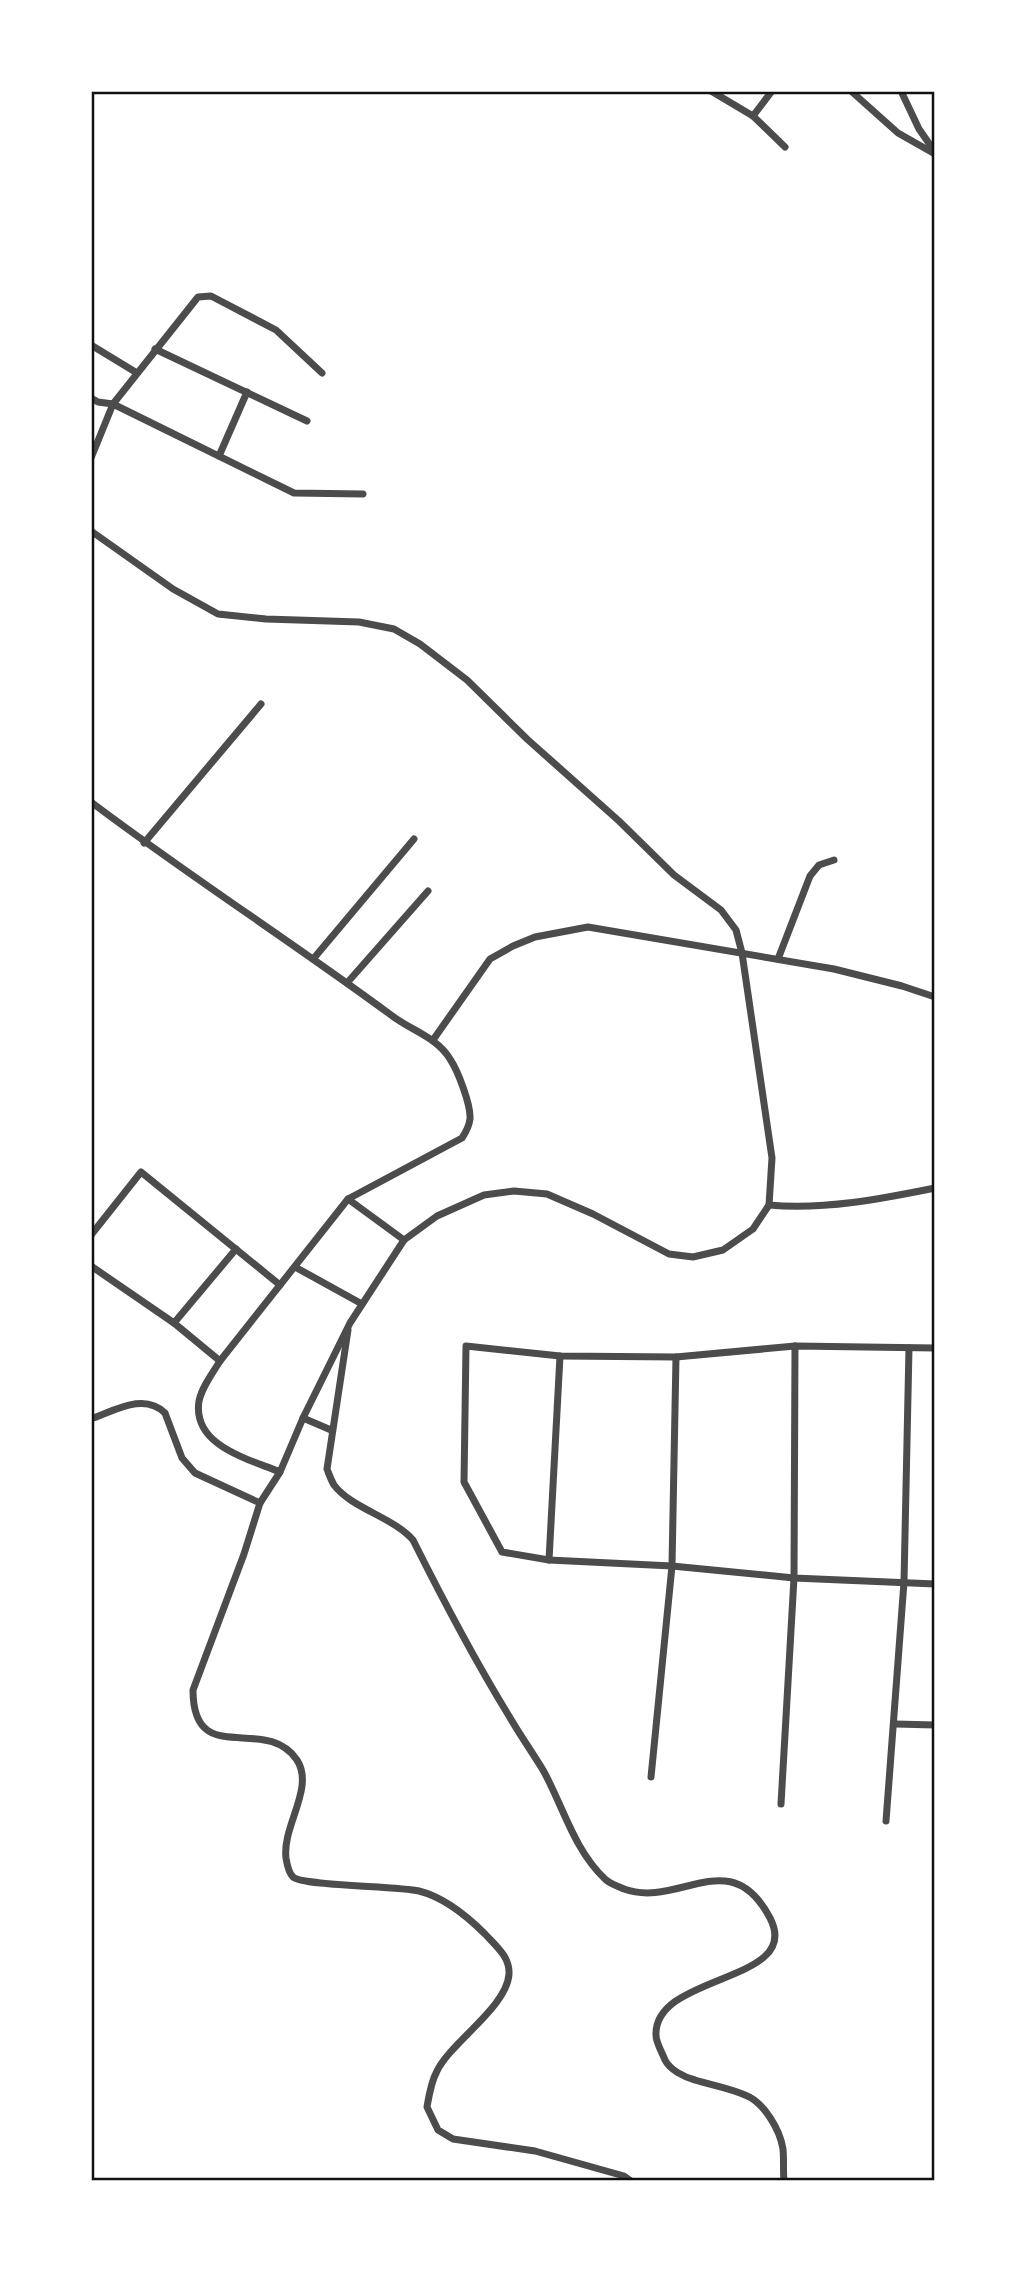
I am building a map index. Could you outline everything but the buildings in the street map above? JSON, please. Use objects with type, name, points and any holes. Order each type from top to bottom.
[{"type":"street","points":[[711,91],[753,116],[785,147]]},
{"type":"street","points":[[753,116],[772,91]]},
{"type":"street","points":[[850,91],[898,133],[935,153]]},
{"type":"street","points":[[901,91],[919,129],[935,153]]},
{"type":"street","points":[[91,458],[113,404],[198,297],[211,296],[276,330],[322,373]]},
{"type":"street","points":[[91,345],[137,373]]},
{"type":"street","points":[[155,349],[307,421]]},
{"type":"street","points":[[219,456],[247,393]]},
{"type":"street","points":[[91,398],[113,404],[294,493],[363,494]]},
{"type":"street","points":[[91,531],[173,589],[218,614],[266,619],[359,622],[394,629],[420,644],[467,680],[674,875],[721,910],[736,930],[742,953],[772,1158],[769,1205],[753,1229],[723,1250],[693,1257],[669,1254],[593,1213],[547,1194],[514,1191],[484,1195],[437,1216],[404,1240],[350,1323],[303,1418],[280,1472],[260,1503],[244,1554],[193,1690],[193,1706],[200,1722],[211,1733],[232,1739],[258,1738],[282,1744],[302,1771],[303,1782],[285,1847],[292,1876],[299,1881],[317,1884],[368,1885],[420,1891],[444,1902],[478,1927],[501,1950],[509,1973],[506,1988],[485,2016],[437,2069],[427,2107],[438,2130],[453,2139],[535,2151],[624,2176],[631,2181]]},
{"type":"street","points":[[144,842],[261,705]]},
{"type":"street","points":[[91,802],[399,1021],[433,1040],[450,1058],[471,1116],[468,1129],[462,1138],[348,1199],[220,1361],[204,1386],[199,1402],[200,1414],[210,1439],[234,1453],[280,1472]]},
{"type":"street","points":[[314,958],[414,839]]},
{"type":"street","points":[[778,959],[810,876],[819,865],[834,860]]},
{"type":"street","points":[[347,983],[428,891]]},
{"type":"street","points":[[433,1040],[491,959],[535,937],[588,928],[834,969],[935,997]]},
{"type":"street","points":[[91,1234],[141,1172],[280,1284]]},
{"type":"street","points":[[769,1205],[858,1202],[935,1188]]},
{"type":"street","points":[[348,1199],[404,1240]]},
{"type":"street","points":[[174,1323],[236,1250]]},
{"type":"street","points":[[91,1266],[174,1323],[220,1361]]},
{"type":"street","points":[[295,1267],[362,1304]]},
{"type":"street","points":[[350,1323],[331,1430],[327,1469],[334,1484],[344,1494],[398,1526],[413,1540],[508,1716],[543,1770],[590,1863],[608,1882],[640,1893],[663,1892],[717,1880],[737,1884],[753,1896],[769,1916],[775,1929],[773,1945],[765,1959],[681,1996],[662,2013],[657,2023],[656,2037],[667,2064],[685,2077],[747,2095],[759,2104],[774,2125],[783,2148],[784,2181]]},
{"type":"street","points":[[935,1348],[794,1346],[676,1357],[560,1356],[466,1346],[464,1482],[502,1552],[549,1560],[672,1566],[794,1578],[935,1584]]},
{"type":"street","points":[[781,1804],[794,1578],[794,1346]]},
{"type":"street","points":[[886,1821],[904,1582],[909,1348]]},
{"type":"street","points":[[549,1560],[560,1356]]},
{"type":"street","points":[[651,1777],[672,1566],[676,1357]]},
{"type":"street","points":[[91,1419],[135,1403],[159,1407],[165,1412],[182,1458],[195,1473],[260,1503]]},
{"type":"street","points":[[303,1418],[331,1430]]},
{"type":"street","points":[[895,1724],[935,1725]]}]
